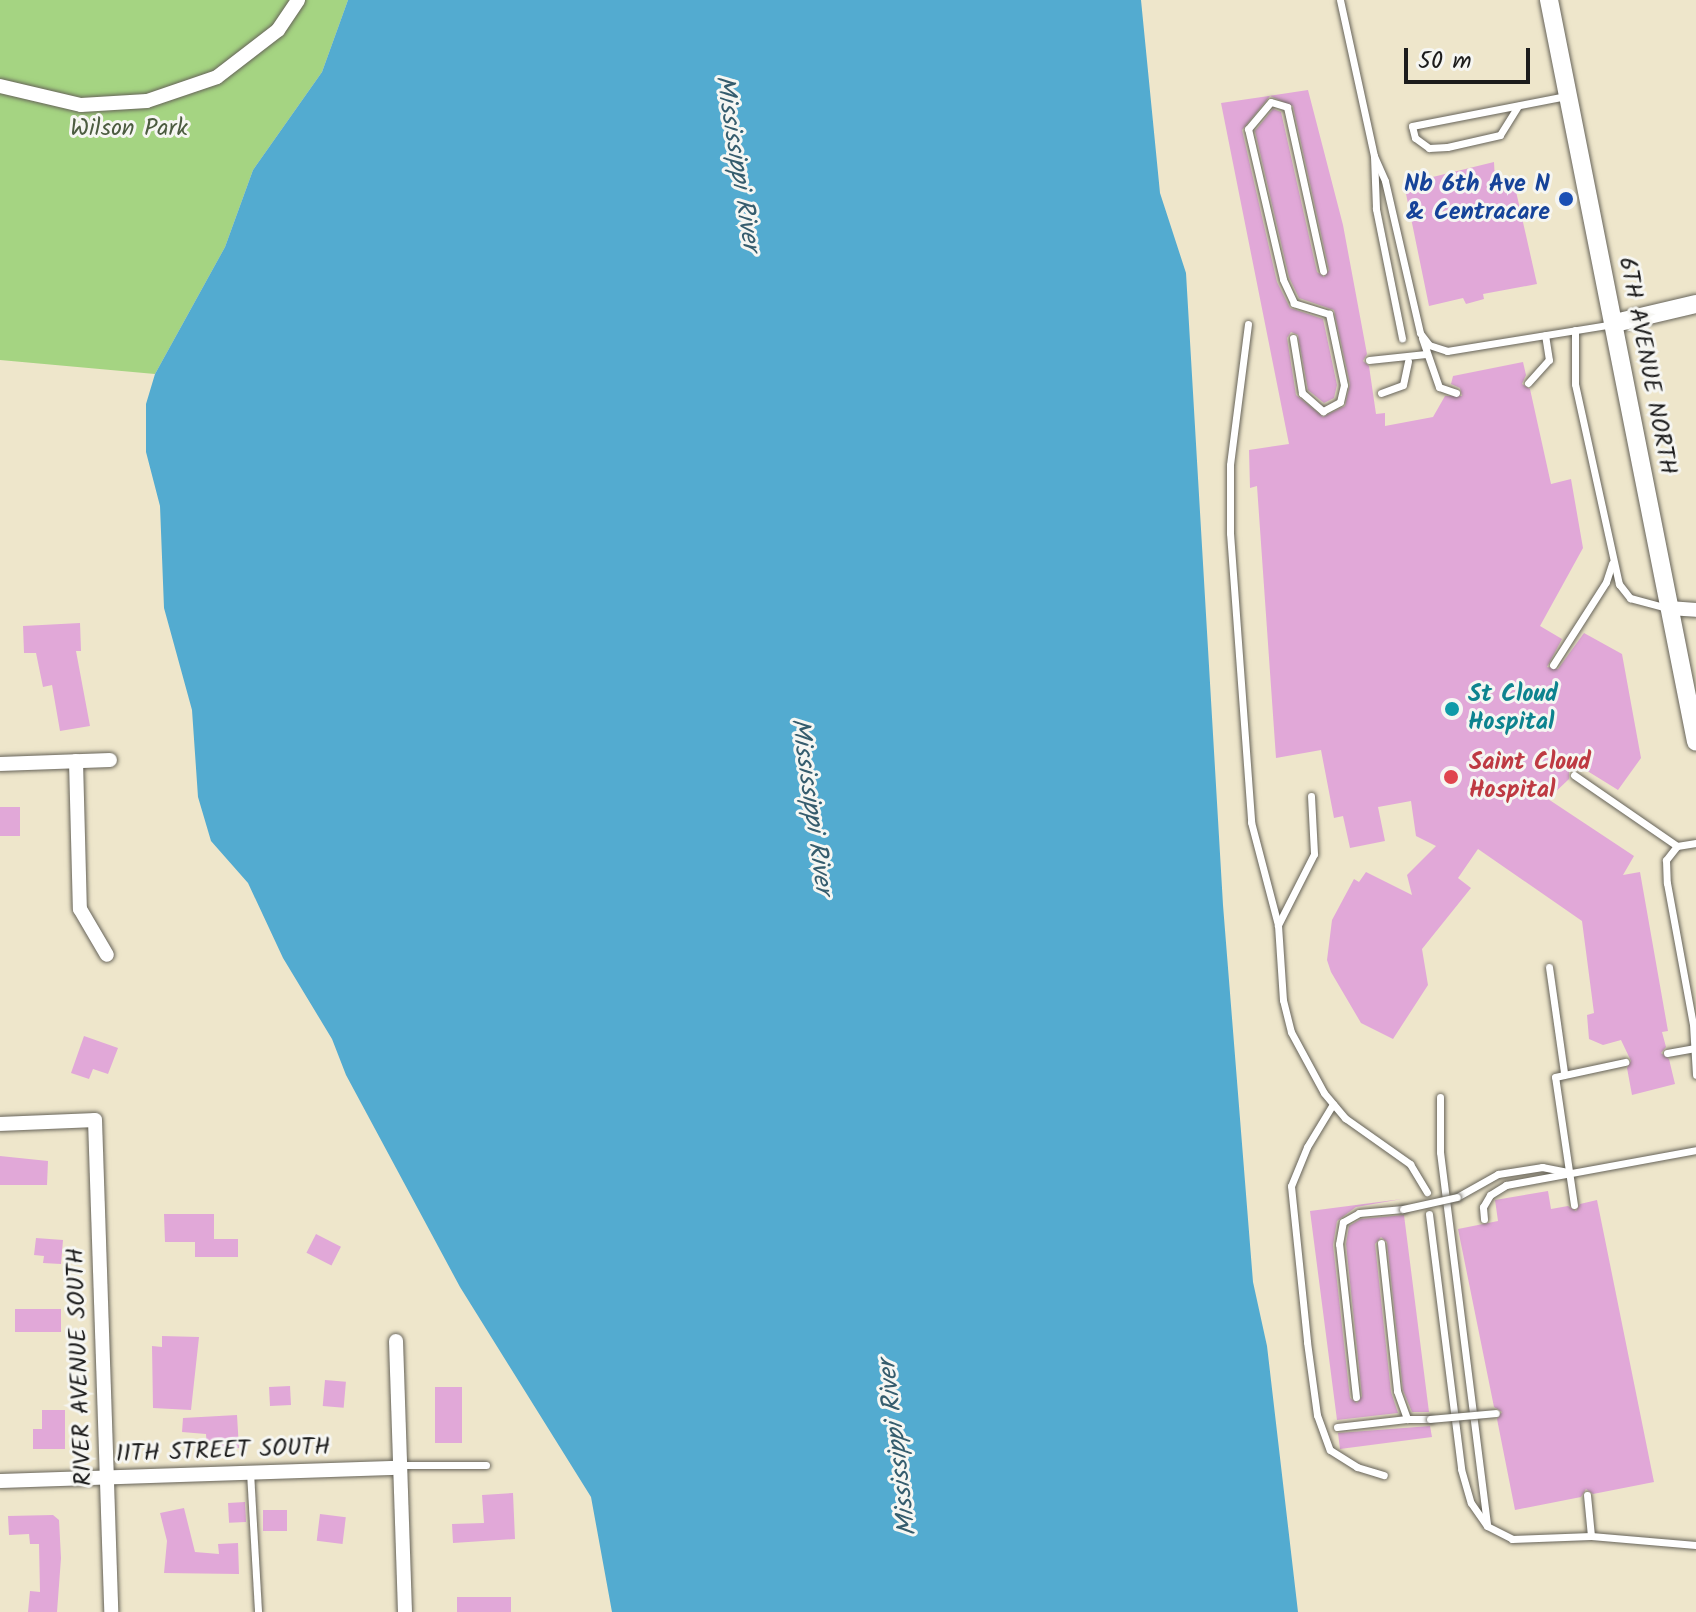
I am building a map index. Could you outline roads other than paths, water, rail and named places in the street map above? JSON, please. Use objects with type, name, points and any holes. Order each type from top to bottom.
[{"type":"street","points":[[0,86],[81,105],[147,101],[217,77],[278,30],[298,0]]},
{"type":"street","name":"6TH AVENUE NORTH","points":[[1549,0],[1696,742]]},
{"type":"street","points":[[1615,323],[1696,304]]},
{"type":"street","points":[[1669,608],[1696,610]]},
{"type":"street","points":[[0,764],[110,760]]},
{"type":"street","points":[[76,761],[80,909],[107,955]]},
{"type":"street","name":"RIVER AVENUE SOUTH","points":[[0,1124],[95,1120],[111,1612]]},
{"type":"street","points":[[396,1341],[405,1612]]},
{"type":"street","name":"11TH STREET SOUTH","points":[[0,1481],[399,1466]]},
{"type":"lane","points":[[1340,0],[1374,156],[1426,354],[1439,387],[1456,393]]},
{"type":"lane","points":[[1518,106],[1500,135],[1447,147],[1429,148],[1415,138],[1412,126],[1568,96]]},
{"type":"lane","points":[[1293,338],[1302,393],[1323,411],[1340,402],[1344,385],[1329,314],[1294,303],[1283,279],[1248,129],[1271,102],[1287,107],[1323,271]]},
{"type":"lane","points":[[1374,156],[1376,209],[1402,338]]},
{"type":"lane","points":[[1420,333],[1429,345],[1447,351],[1615,323]]},
{"type":"lane","points":[[1248,324],[1230,465],[1230,533],[1251,822],[1278,925],[1283,1000],[1291,1032],[1333,1104],[1410,1164],[1427,1192]]},
{"type":"lane","points":[[1575,330],[1575,384],[1619,584],[1630,598],[1669,608]]},
{"type":"lane","points":[[1528,383],[1549,360],[1545,335]]},
{"type":"lane","points":[[1369,360],[1426,354]]},
{"type":"lane","points":[[1381,393],[1403,385],[1408,362]]},
{"type":"lane","points":[[1553,665],[1606,582],[1613,561]]},
{"type":"lane","points":[[1574,775],[1677,846]]},
{"type":"lane","points":[[1278,925],[1314,854],[1311,796]]},
{"type":"lane","points":[[1696,843],[1677,846],[1666,860],[1696,1075]]},
{"type":"lane","points":[[1549,967],[1564,1073]]},
{"type":"lane","points":[[1667,1053],[1694,1048]]},
{"type":"lane","points":[[1574,1205],[1554,1091],[1555,1077],[1625,1062]]},
{"type":"lane","points":[[1440,1097],[1440,1152],[1487,1526]]},
{"type":"lane","points":[[1333,1104],[1307,1147],[1291,1186],[1317,1415],[1330,1450],[1357,1467],[1384,1475]]},
{"type":"lane","points":[[1484,1219],[1483,1207],[1490,1195],[1506,1185],[1696,1150]]},
{"type":"lane","points":[[1356,1397],[1339,1244],[1343,1222],[1359,1213],[1403,1209],[1457,1197],[1498,1174],[1542,1167],[1570,1172]]},
{"type":"lane","points":[[1429,1214],[1461,1469],[1471,1503],[1487,1526],[1512,1539],[1591,1536],[1696,1545]]},
{"type":"lane","points":[[1381,1243],[1397,1391],[1407,1419]]},
{"type":"lane","points":[[1337,1427],[1496,1413]]},
{"type":"lane","points":[[399,1466],[486,1465]]},
{"type":"lane","points":[[250,1472],[258,1612]]},
{"type":"lane","points":[[1587,1495],[1591,1536]]},
{"type":"water","name":"Mississippi River","points":[[348,0],[1141,0],[1160,193],[1186,273],[1223,905],[1253,1282],[1267,1346],[1298,1612],[612,1612],[591,1497],[460,1287],[346,1075],[332,1039],[283,958],[248,883],[211,841],[198,797],[192,710],[164,608],[160,506],[146,452],[146,404],[155,374],[225,247],[253,170],[322,72]]},
{"type":"place","name":"Nb 6th Ave N & Centracare","points":[[1566,199]]},
{"type":"place","name":"St Cloud Hospital","points":[[1452,709]]},
{"type":"place","name":"Saint Cloud Hospital","points":[[1451,777]]},
{"type":"park label","name":"Wilson Park","points":[[129,129]]}]
